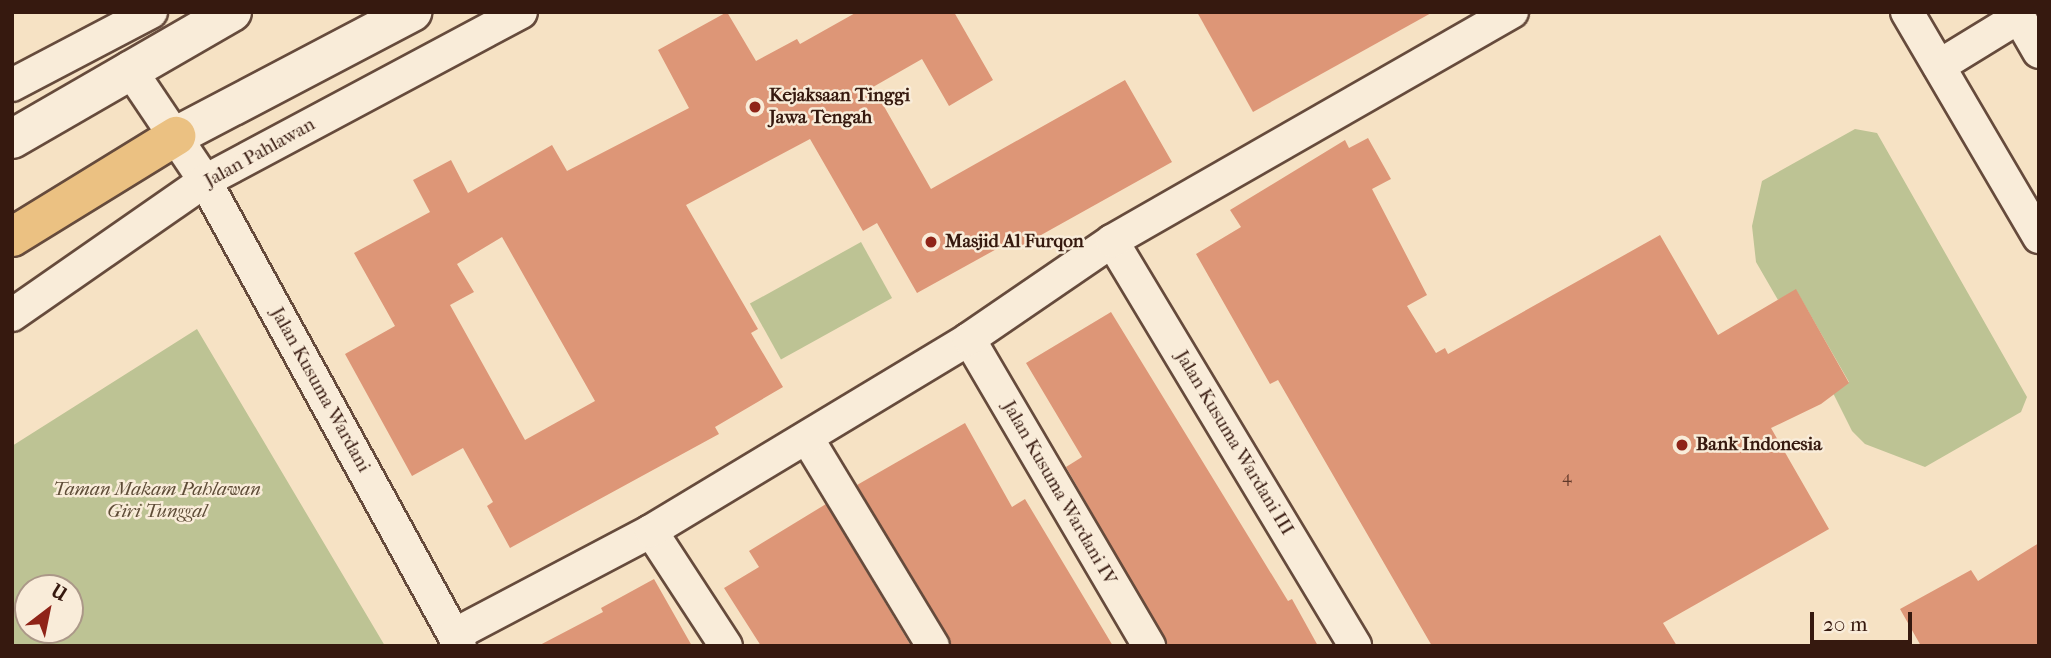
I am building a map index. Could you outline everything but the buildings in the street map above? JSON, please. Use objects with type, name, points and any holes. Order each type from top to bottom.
[{"type":"main road","points":[[12,139],[129,68],[232,12]]},
{"type":"main road","points":[[12,237],[176,136],[412,12]]},
{"type":"street","points":[[12,85],[151,12]]},
{"type":"street","name":"Jalan Pahlawan","points":[[12,315],[205,181],[521,12]]},
{"type":"street","points":[[457,640],[651,531],[807,438],[969,339],[1112,241],[1512,12]]},
{"type":"street","points":[[1907,12],[2039,237]]},
{"type":"street","points":[[1938,66],[2018,15],[2039,52]]},
{"type":"street","points":[[129,68],[176,136]]},
{"type":"street","name":"Jalan Kusuma Wardani","points":[[176,136],[205,181],[457,640]]},
{"type":"street","name":"Jalan Kusuma Wardani III","points":[[1112,241],[1355,646]]},
{"type":"street","name":"Jalan Kusuma Wardani IV","points":[[969,339],[1149,646]]},
{"type":"street","points":[[807,438],[933,646]]},
{"type":"street","points":[[651,531],[726,646]]},
{"type":"green space","points":[[1855,129],[1877,133],[2027,397],[2021,412],[1925,467],[1865,444],[1852,431],[1833,393],[1849,382],[1796,290],[1778,300],[1756,262],[1752,226],[1762,181]]},
{"type":"green space","points":[[861,242],[892,298],[781,360],[750,304]]},
{"type":"green space","name":"Taman Makam Pahlawan Giri Tunggal","points":[[197,329],[385,646],[12,646],[12,446]]},
{"type":"place","name":"Kejaksaan Tinggi Jawa Tengah","points":[[755,107]]},
{"type":"place","name":"Masjid Al Furqon","points":[[931,242]]},
{"type":"place","name":"Bank Indonesia","points":[[1682,445]]}]
